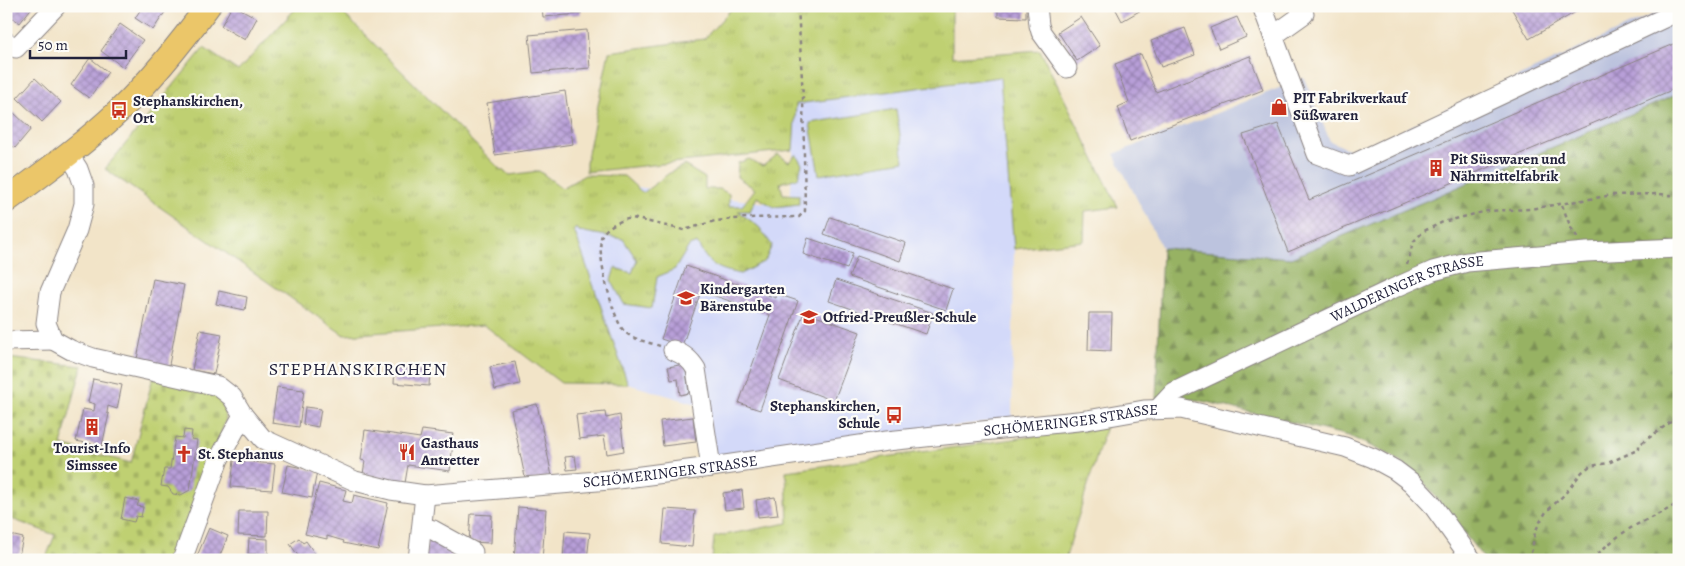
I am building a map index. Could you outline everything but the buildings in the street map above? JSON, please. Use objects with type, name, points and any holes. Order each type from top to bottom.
[{"type":"main road","points":[[6,202],[69,155],[119,110],[188,34],[208,6]]},
{"type":"street","points":[[6,42],[16,48],[56,6]]},
{"type":"street","points":[[1037,6],[1038,25],[1041,32],[1067,68]]},
{"type":"street","points":[[1262,6],[1318,154],[1349,166],[1679,11]]},
{"type":"street","points":[[1274,36],[1304,14],[1299,6]]},
{"type":"street","points":[[6,341],[53,340],[46,323],[50,292],[77,230],[84,204],[84,186],[78,169],[69,155]]},
{"type":"street","name":"WALDERINGER STRASSE","points":[[1159,408],[1174,392],[1433,271],[1467,262],[1586,252],[1679,248]]},
{"type":"street","name":"SCHÖMERINGER STRASSE","points":[[53,340],[70,350],[93,358],[218,386],[232,397],[243,415],[262,439],[348,478],[391,490],[425,495],[610,480],[711,468],[887,441],[1087,420],[1159,408],[1181,409],[1345,447],[1373,458],[1395,470],[1411,482],[1431,503],[1472,560]]},
{"type":"street","points":[[673,350],[685,355],[696,369],[711,468]]},
{"type":"street","points":[[182,560],[220,459],[243,415]]},
{"type":"street","points":[[418,560],[425,495]]},
{"type":"street","points":[[422,527],[433,530],[473,552]]},
{"type":"path","points":[[673,350],[633,338],[620,327],[605,282],[600,242],[607,230],[624,220],[632,218],[684,230],[715,221],[803,215],[805,211],[803,98],[798,6]]},
{"type":"path","points":[[1392,289],[1397,276],[1407,264],[1413,242],[1424,231],[1443,222],[1487,211],[1530,209],[1613,196],[1659,194],[1679,196]]},
{"type":"path","points":[[1562,205],[1571,228],[1586,252]]},
{"type":"path","points":[[1527,560],[1532,550],[1535,532],[1546,512],[1564,495],[1582,472],[1590,466],[1608,463],[1639,449],[1639,445],[1679,416]]},
{"type":"path","points":[[1592,560],[1606,545],[1628,530],[1679,502]]},
{"type":"shaded area","points":[[1671,6],[1679,6],[1679,101],[1675,95],[1291,258],[1162,248],[1114,154],[1304,78],[1330,141],[1355,152]]},
{"type":"shaded area","name":"Otfried-Preußler-Schule","points":[[1000,77],[1014,249],[1012,418],[716,460],[707,407],[628,384],[574,230],[636,187],[790,206],[796,104]]},
{"type":"green space","points":[[298,6],[336,6],[500,169],[510,175],[539,171],[562,188],[585,175],[624,176],[643,193],[668,174],[684,165],[705,178],[705,189],[720,189],[729,194],[729,206],[742,206],[755,189],[737,177],[738,163],[749,159],[763,166],[778,154],[789,162],[796,154],[802,164],[798,178],[780,183],[783,194],[799,195],[799,204],[774,207],[757,197],[750,211],[738,211],[759,227],[772,245],[765,261],[740,274],[714,265],[697,243],[689,246],[675,269],[657,277],[652,308],[624,304],[611,280],[615,268],[632,273],[637,260],[623,239],[579,231],[576,228],[574,230],[628,384],[561,383],[484,325],[344,335],[105,169],[204,48],[238,71]]},
{"type":"green space","points":[[734,6],[952,6],[952,57],[1040,50],[1118,207],[1085,211],[1084,241],[1014,249],[1000,77],[796,104],[793,150],[586,172],[586,163],[609,52],[704,39]]},
{"type":"green space","points":[[1676,95],[1679,101],[1679,560],[1485,560],[1419,476],[1392,456],[1349,436],[1198,400],[1156,398],[1162,248],[1291,258]]},
{"type":"green space","points":[[896,109],[904,161],[819,175],[810,123]]},
{"type":"green space","points":[[6,358],[82,366],[61,445],[131,463],[153,377],[220,397],[226,419],[175,560],[45,560],[55,535],[6,517]]},
{"type":"green space","points":[[1106,426],[1065,560],[712,560],[714,537],[788,523],[786,471]]},
{"type":"place","name":"PIT Fabrikverkauf Süßwaren","points":[[1279,107]]},
{"type":"place","name":"Stephanskirchen, Ort","points":[[119,110]]},
{"type":"place","name":"Pit Süsswaren und Nährmittelfabrik","points":[[1436,168]]},
{"type":"place","name":"Kindergarten Bärenstube","points":[[686,298]]},
{"type":"place","name":"Otfried-Preußler-Schule","points":[[809,317]]},
{"type":"place","name":"Stephanskirchen, Schule","points":[[894,415]]},
{"type":"place","name":"Tourist-Info Simssee","points":[[92,427]]},
{"type":"place","name":"Gasthaus Antretter","points":[[407,452]]},
{"type":"place","name":"St. Stephanus","points":[[184,454]]},
{"type":"district","name":"STEPHANSKIRCHEN","points":[[358,369]]}]
